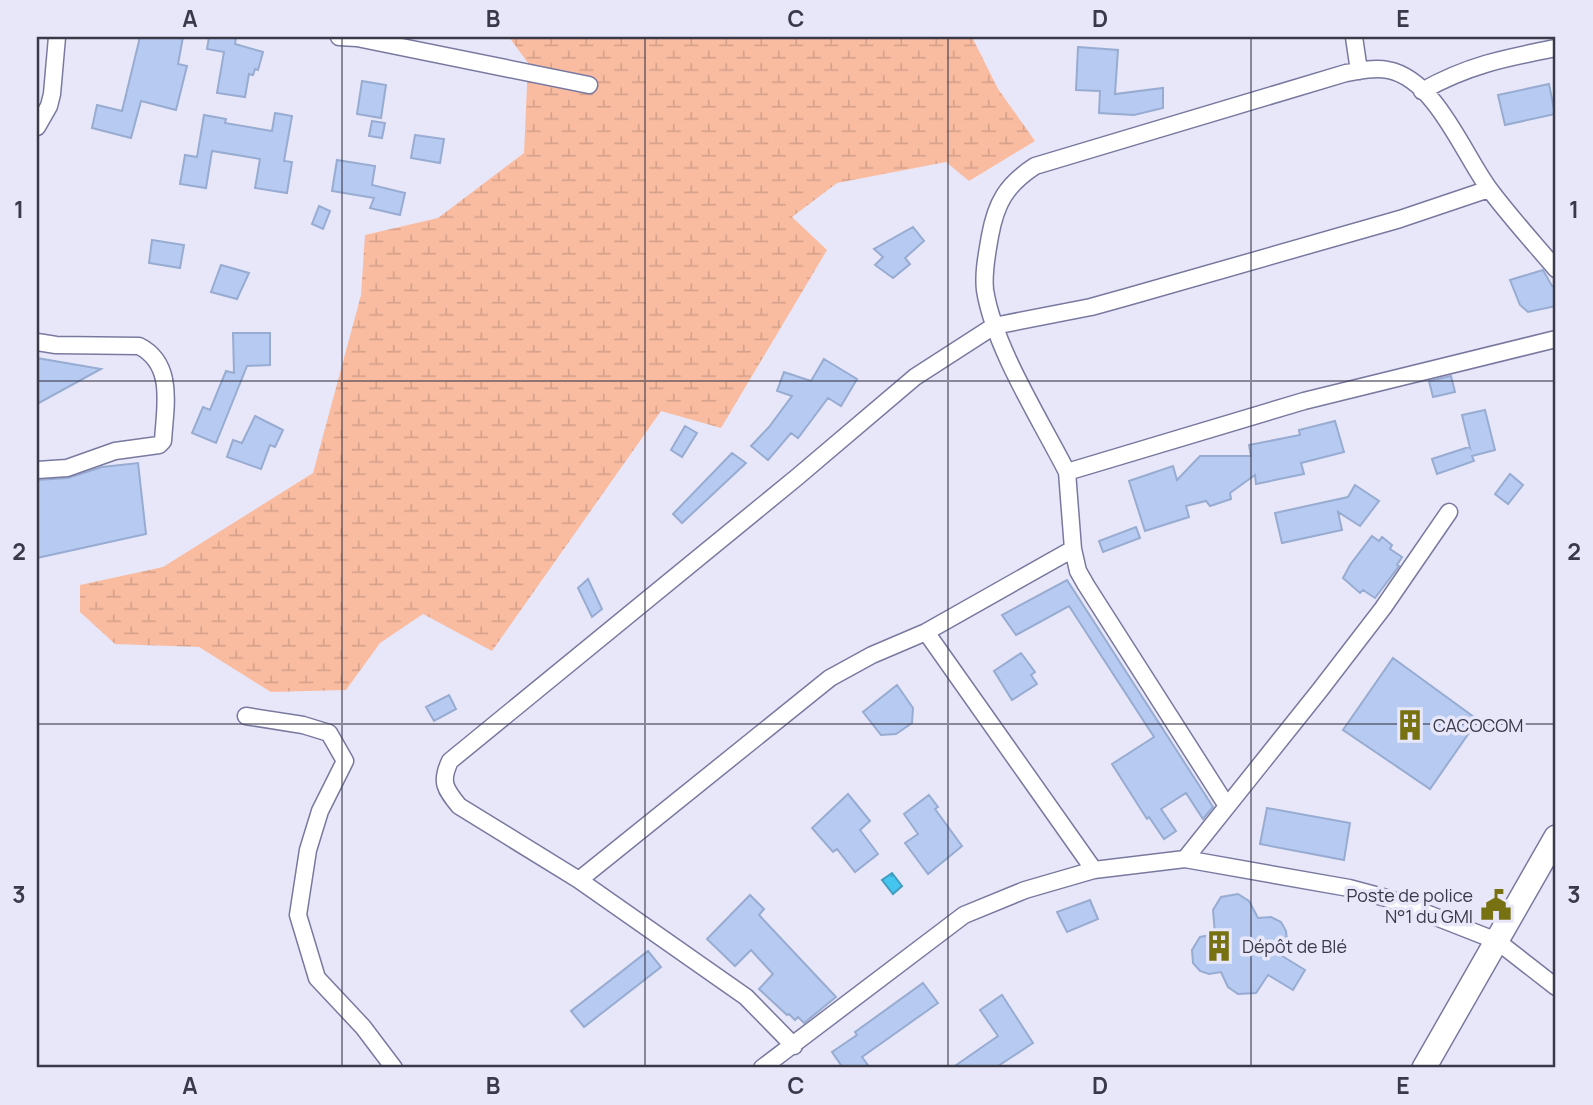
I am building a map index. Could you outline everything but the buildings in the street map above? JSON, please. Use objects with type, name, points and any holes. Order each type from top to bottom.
[{"type":"highway","points":[[1424,1068],[1556,836]]},
{"type":"street","points":[[37,127],[49,106],[52,94],[57,37]]},
{"type":"street","points":[[338,37],[357,38],[589,85]]},
{"type":"street","points":[[1354,37],[1359,71]]},
{"type":"street","points":[[1422,91],[1467,68],[1556,48]]},
{"type":"street","points":[[1227,806],[1078,571],[1073,550],[1067,472],[994,326],[985,288],[985,267],[994,216],[1003,197],[1015,180],[1035,166],[1359,71],[1390,70],[1415,83],[1438,108],[1460,138],[1489,189],[1556,268]]},
{"type":"street","points":[[794,1046],[746,997],[579,880],[460,806],[447,791],[444,775],[450,761],[796,478],[906,384],[994,326],[1115,300],[1400,219],[1489,189]]},
{"type":"street","points":[[1067,472],[1304,401],[1556,340]]},
{"type":"street","points":[[37,342],[56,345],[139,346],[149,351],[161,366],[166,387],[163,441],[159,445],[115,451],[67,468],[37,470]]},
{"type":"street","points":[[1185,859],[1383,608],[1449,512]]},
{"type":"street","points":[[579,880],[830,678],[872,655],[926,632],[1073,550]]},
{"type":"street","points":[[926,632],[1094,870]]},
{"type":"street","points":[[246,716],[303,725],[329,733],[345,761],[320,811],[308,850],[298,915],[317,978],[363,1027],[394,1068]]},
{"type":"street","points":[[762,1068],[964,915],[1025,890],[1094,870],[1185,859],[1349,888],[1390,899],[1497,942],[1556,987]]},
{"type":"green space","points":[[509,37],[972,37],[998,89],[1035,141],[969,181],[946,162],[837,183],[792,217],[827,250],[721,428],[661,411],[492,651],[423,614],[380,643],[346,690],[271,692],[199,647],[115,644],[80,612],[80,585],[163,567],[313,473],[361,295],[365,235],[438,218],[524,153],[528,63]]},
{"type":"water","points":[[892,873],[902,886],[893,894],[882,880]]},
{"type":"place","name":"CACOCOM","points":[[1410,725]]},
{"type":"place","name":"Poste de police N°1 du GMI","points":[[1496,905]]},
{"type":"place","name":"Dépôt de Blé","points":[[1219,946]]}]
